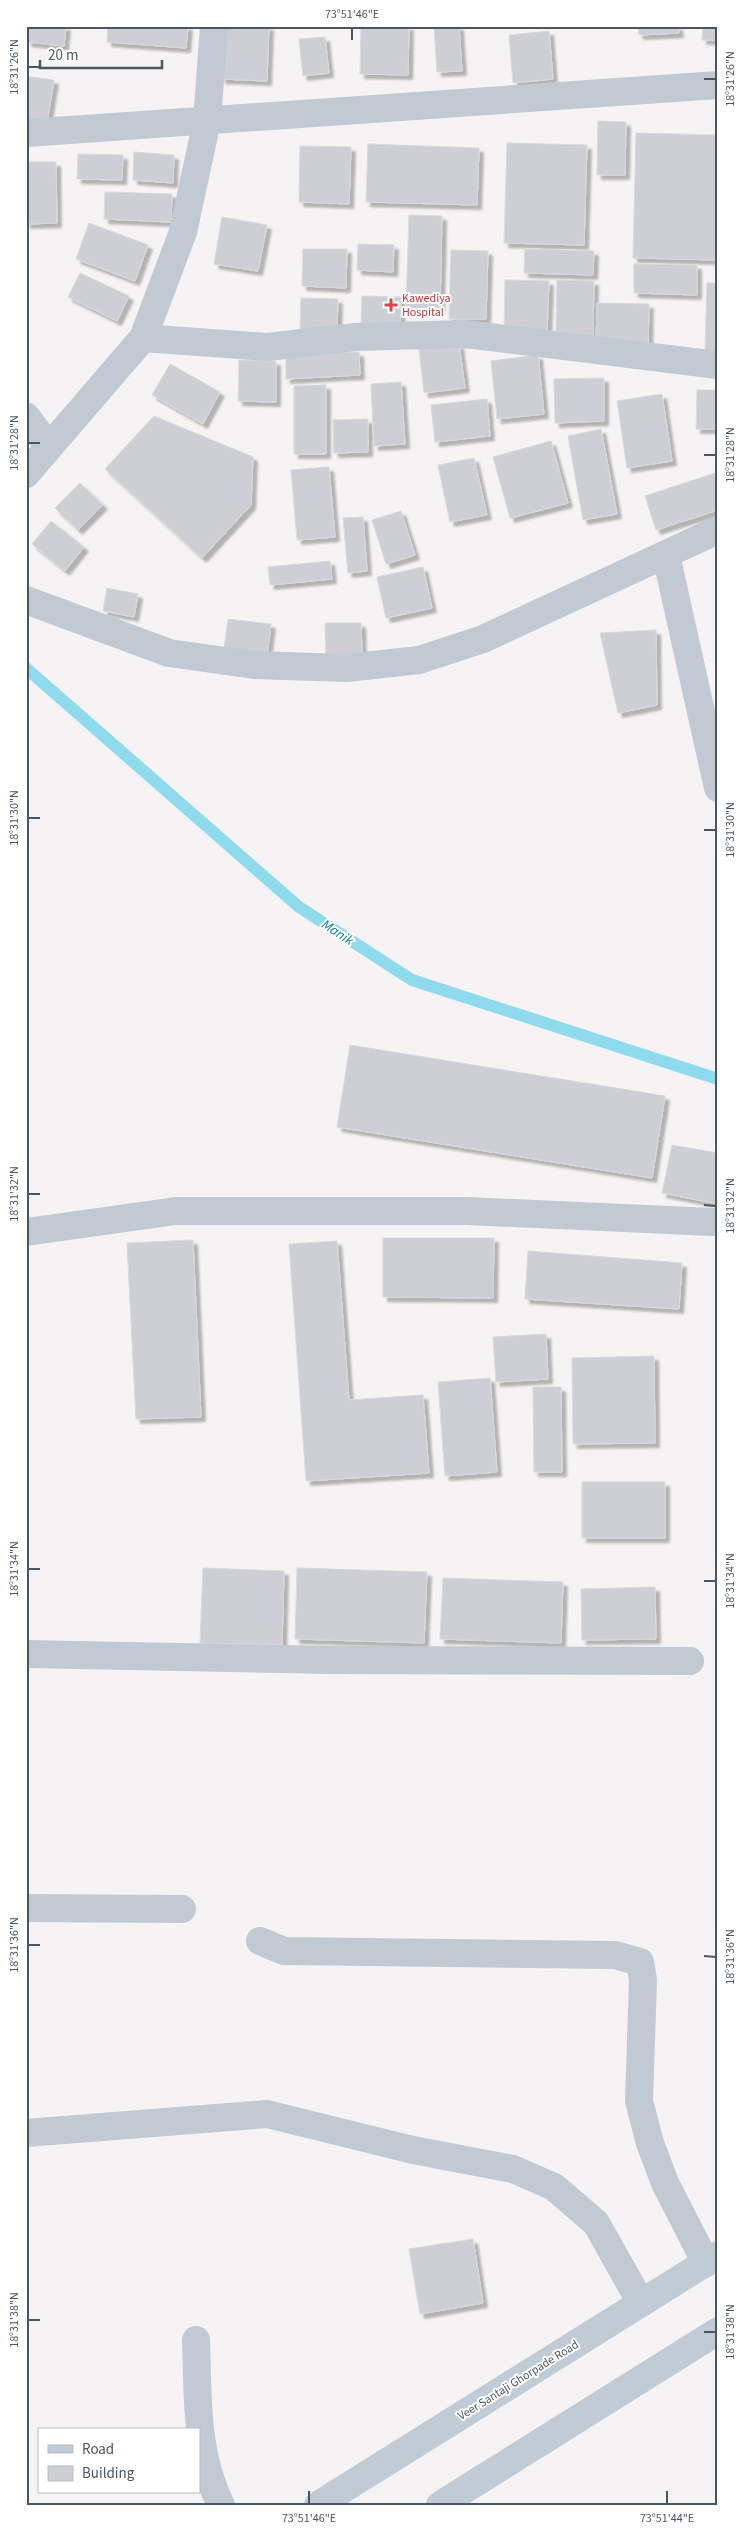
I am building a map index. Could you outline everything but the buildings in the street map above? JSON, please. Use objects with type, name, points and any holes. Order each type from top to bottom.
[{"type":"main road","name":"Veer Santaji Ghorpade Road","points":[[318,2505],[712,2259]]},
{"type":"main road","points":[[440,2505],[718,2331]]},
{"type":"street","points":[[26,474],[143,338],[183,232],[206,121],[214,26]]},
{"type":"street","points":[[26,133],[718,85]]},
{"type":"street","points":[[143,338],[267,347],[356,337],[464,334],[718,365]]},
{"type":"street","points":[[26,416],[49,448]]},
{"type":"street","points":[[26,600],[169,653],[254,665],[346,668],[419,660],[483,639],[718,530]]},
{"type":"street","points":[[666,555],[718,788]]},
{"type":"street","points":[[26,1232],[176,1211],[467,1211],[712,1222]]},
{"type":"street","points":[[26,1654],[329,1660],[690,1661]]},
{"type":"street","points":[[26,1908],[182,1909]]},
{"type":"street","points":[[260,1941],[284,1951],[615,1955],[640,1962],[643,1980],[639,2101],[650,2143],[665,2183],[712,2259]]},
{"type":"street","points":[[26,2133],[267,2114],[414,2150],[513,2170],[554,2187],[596,2223],[641,2304]]},
{"type":"street","points":[[196,2340],[199,2428]]},
{"type":"street","points":[[200,2433],[209,2482],[221,2505]]},
{"type":"waterway","name":"Manik","points":[[26,668],[299,907],[412,980],[718,1079]]},
{"type":"place","name":"Kawediya Hospital","points":[[391,305]]}]
